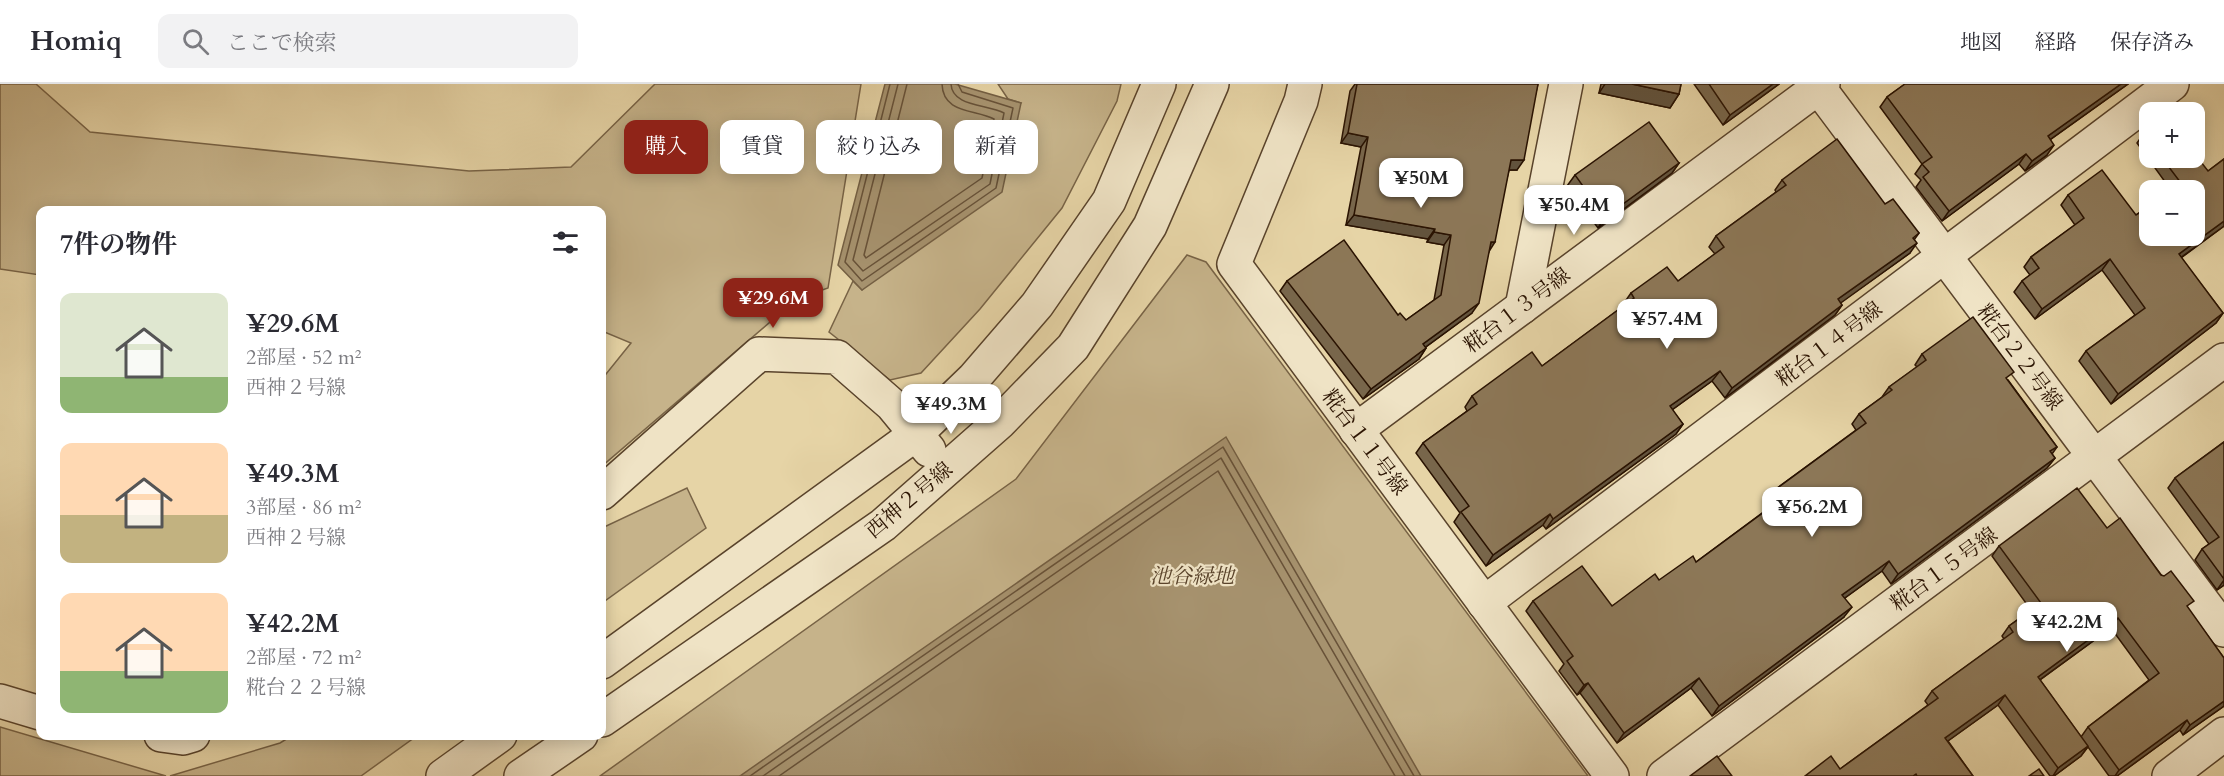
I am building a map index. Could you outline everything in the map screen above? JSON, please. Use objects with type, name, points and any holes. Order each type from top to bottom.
[{"type":"street","points":[[606,659],[916,434],[974,378],[1037,305],[1109,201],[1159,84]]},
{"type":"street","name":"西神２号線","points":[[606,717],[883,525],[1000,422],[1073,347],[1150,226],[1212,84]]},
{"type":"street","name":"糀台１１号線","points":[[1305,84],[1301,101],[1234,264],[1612,776]]},
{"type":"street","points":[[1522,307],[1566,84]]},
{"type":"street","name":"糀台１４号線","points":[[1484,603],[2172,84]]},
{"type":"street","name":"糀台１３号線","points":[[1356,430],[1819,85]]},
{"type":"street","name":"糀台２２号線","points":[[1819,85],[2224,630]]},
{"type":"street","points":[[606,489],[759,354],[837,357],[892,405],[946,469]]},
{"type":"street","name":"糀台１５号線","points":[[1664,776],[2224,360]]},
{"type":"street","points":[[0,701],[36,712]]},
{"type":"street","points":[[2169,776],[2224,734]]},
{"type":"street","points":[[443,776],[493,740]]},
{"type":"street","points":[[521,776],[573,740]]},
{"type":"green space","points":[[0,84],[36,84],[90,132],[469,171],[571,167],[655,84],[861,84],[855,120],[816,120],[816,174],[846,174],[828,288],[797,299],[606,463],[606,374],[631,343],[606,333],[606,206],[36,206],[36,274],[0,269]]},
{"type":"green space","points":[[998,84],[1121,84],[1117,101],[1062,208],[980,309],[921,373],[890,380],[829,332],[853,281],[862,290],[961,174],[1038,174],[1038,120],[1007,120],[1021,103],[1008,99]]},
{"type":"green space","name":"池谷緑地","points":[[1187,255],[1206,262],[1588,776],[600,776],[1016,479]]},
{"type":"green space","points":[[687,488],[706,528],[606,600],[606,526]]},
{"type":"green space","points":[[0,727],[36,738],[36,740],[44,740],[166,776],[0,776]]},
{"type":"green space","points":[[285,740],[411,740],[361,776],[170,776]]},
{"type":"water","points":[[885,84],[955,84],[1021,103],[1017,120],[954,120],[954,174],[1006,174],[1002,192],[862,290],[838,265],[862,174],[942,174],[942,120],[876,120]]},
{"type":"water","points":[[1226,437],[1421,776],[740,776]]},
{"type":"building","points":[[1357,84],[1538,84],[1524,160],[1511,160],[1495,242],[1491,242],[1479,303],[1423,344],[1426,348],[1371,389],[1287,281],[1344,240],[1398,315],[1400,313],[1406,320],[1441,295],[1451,235],[1434,232],[1435,229],[1354,215],[1368,137],[1348,133]]},
{"type":"building","points":[[1632,84],[1681,84],[1679,94]]},
{"type":"building","points":[[1709,84],[1773,84],[1730,115]]},
{"type":"building","points":[[1905,84],[2121,84],[2048,136],[2054,145],[2032,161],[2026,154],[1949,211],[1923,177],[1929,172],[1922,164],[1932,157],[1887,97]]},
{"type":"building","points":[[1649,122],[1679,163],[1605,217],[1575,175]]},
{"type":"building","points":[[1837,139],[1885,204],[1893,199],[1919,233],[1913,238],[1917,243],[1838,299],[1842,305],[1732,388],[1720,371],[1670,406],[1683,424],[1553,519],[1550,514],[1493,555],[1461,512],[1469,506],[1423,443],[1477,404],[1472,396],[1532,352],[1542,366],[1634,298],[1631,293],[1667,267],[1678,281],[1724,247],[1716,236],[1786,185],[1782,180]]},
{"type":"building","points":[[2224,159],[2224,221],[2205,235],[2205,180],[2179,180],[2170,168],[2205,167],[2208,171]]},
{"type":"building","points":[[2102,170],[2136,215],[2139,213],[2139,246],[2190,246],[2179,254],[2223,313],[2118,394],[2086,351],[2145,308],[2110,259],[2042,309],[2022,281],[2039,268],[2031,257],[2084,218],[2068,195]]},
{"type":"building","points":[[1973,317],[2014,372],[2006,378],[2057,447],[2050,451],[2055,458],[1898,574],[1889,561],[1842,595],[1852,607],[1719,706],[1699,678],[1624,733],[1588,683],[1584,685],[1567,661],[1573,656],[1533,601],[1582,566],[1612,606],[1655,574],[1659,580],[1693,556],[1696,562],[1783,498],[1776,489],[1866,423],[1859,414],[1892,390],[1889,387],[1926,360],[1922,354]]},
{"type":"building","points":[[2224,442],[2224,579],[2202,549],[2219,537],[2175,478]]},
{"type":"building","points":[[2077,488],[2107,528],[2120,518],[2161,575],[2164,576],[2171,571],[2194,601],[2187,606],[2224,658],[2224,701],[2190,725],[2187,720],[2119,770],[2088,727],[2159,673],[2118,618],[2038,677],[2088,746],[2058,768],[2005,695],[1945,738],[1973,776],[1917,776],[1916,774],[1913,776],[1805,776],[1831,756],[1840,769],[1938,698],[1932,691],[2013,632],[2009,626],[2041,603],[1999,546]]},
{"type":"building","points":[[1717,756],[1732,776],[1690,776]]},
{"type":"building","points":[[2039,769],[2044,776],[2029,776]]}]
